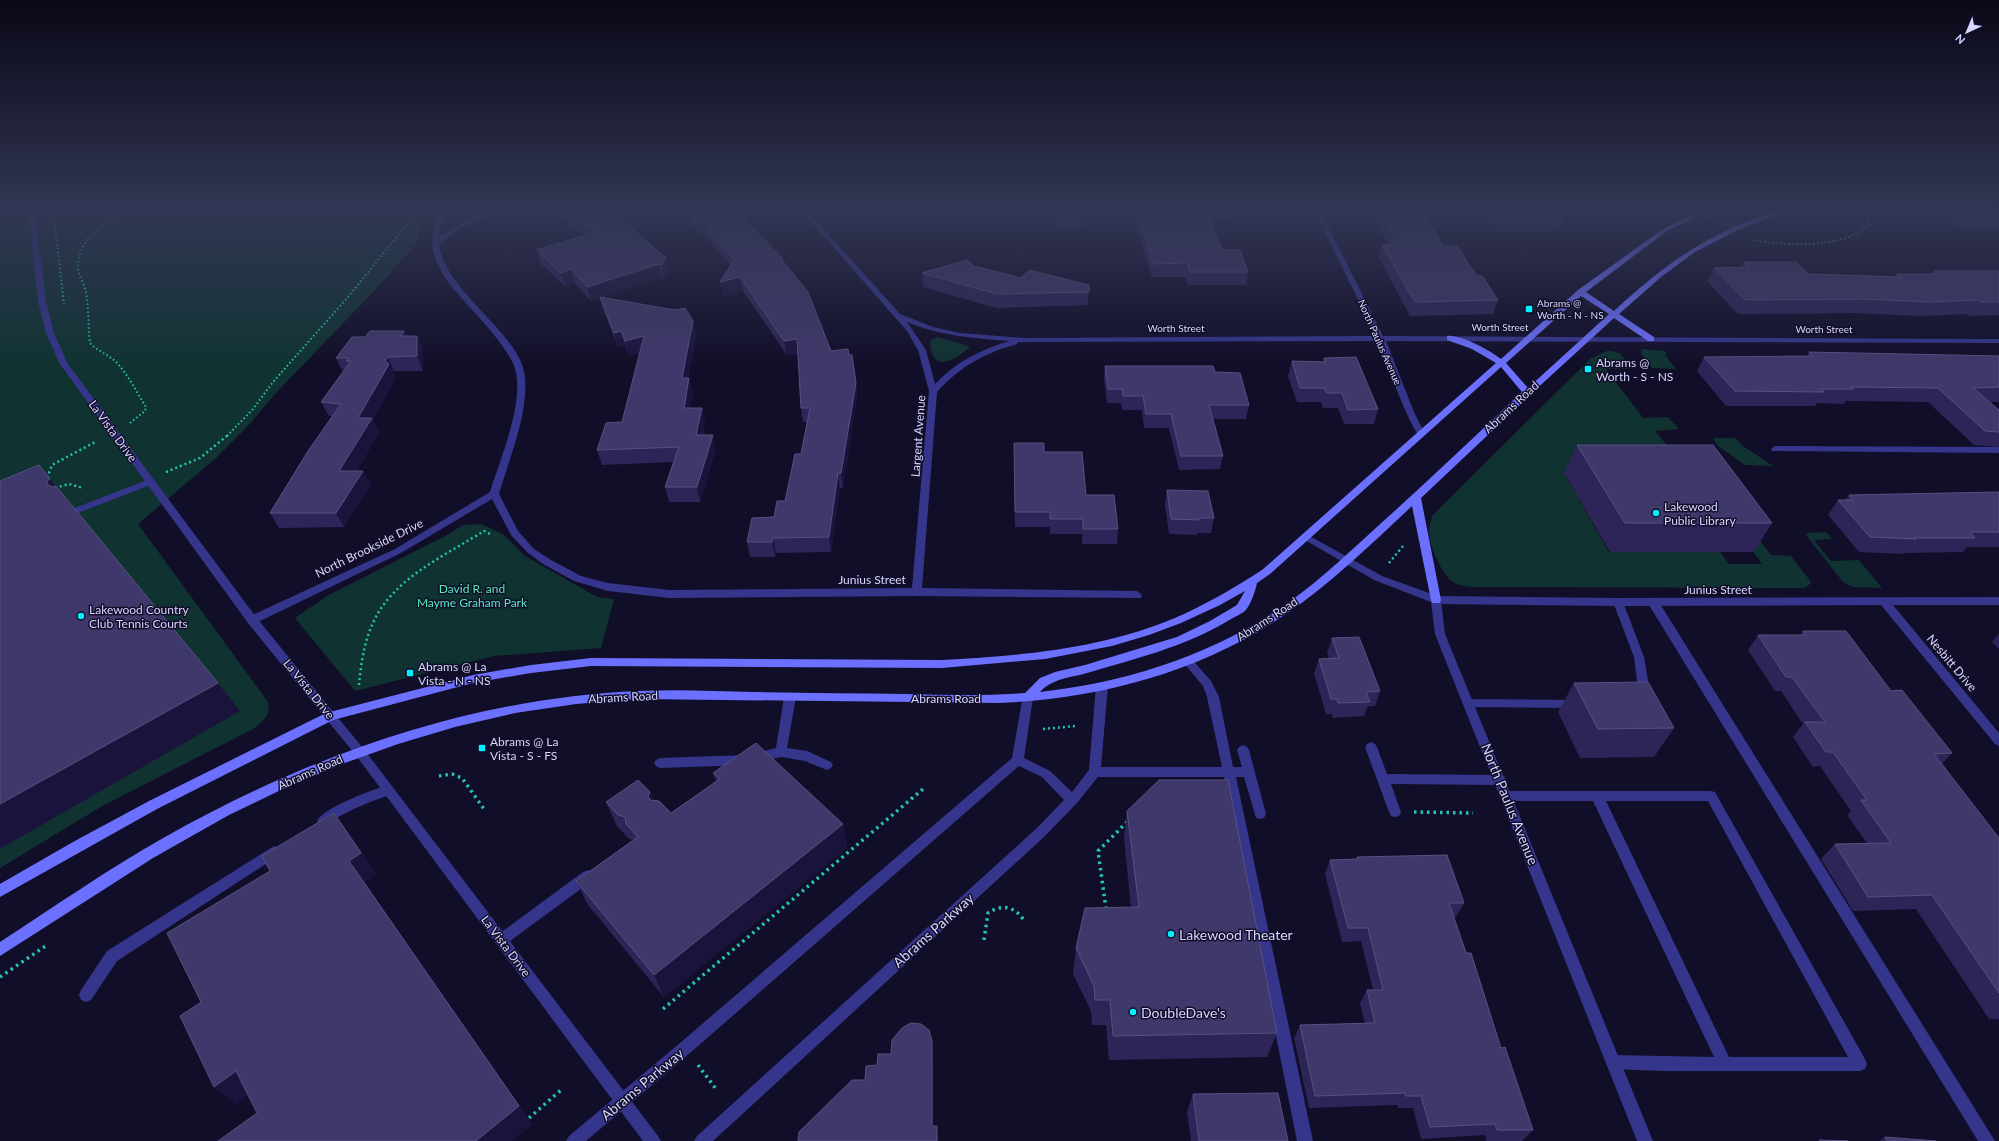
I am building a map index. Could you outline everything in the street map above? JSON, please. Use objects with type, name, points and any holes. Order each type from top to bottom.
[{"type":"main road","points":[[0,891],[77,846],[153,805],[330,716],[473,679],[532,669],[591,662],[942,664],[995,662],[1047,656],[1097,646],[1143,633],[1209,606],[1266,572],[1581,292],[1623,261]]},
{"type":"main road","name":"Abrams Road","points":[[0,950],[121,871],[238,804],[359,751],[452,723],[511,709],[563,700],[639,695],[1027,698],[1073,692],[1102,686],[1148,674],[1187,661],[1236,639],[1281,613],[1346,560],[1416,498],[1587,338],[1677,261]]},
{"type":"main road","points":[[1581,292],[1651,339]]},
{"type":"main road","points":[[1450,338],[1488,353],[1516,376],[1527,393]]},
{"type":"main road","points":[[1416,498],[1419,522],[1436,600]]},
{"type":"main road","points":[[1027,698],[1044,681],[1059,675],[1085,669],[1181,640],[1214,624],[1241,608],[1249,594],[1252,581]]},
{"type":"street","name":"La Vista Drive","points":[[37,261],[42,301],[50,333],[64,364],[252,620],[359,751],[653,1141]]},
{"type":"street","points":[[439,261],[441,268],[449,279],[506,345],[517,362],[522,382],[520,410],[494,494]]},
{"type":"street","name":"Largent Avenue","points":[[850,261],[900,316],[922,350],[933,391],[917,592]]},
{"type":"street","name":"North Paulus Avenue","points":[[1342,261],[1381,339],[1410,412],[1421,434]]},
{"type":"street","name":"Worth Street","points":[[900,316],[931,328],[960,335],[1024,340],[1450,338],[1999,340]]},
{"type":"street","name":"Worth Street","points":[[933,391],[950,371],[962,362],[983,352],[1024,340]]},
{"type":"street","points":[[1776,449],[1999,450]]},
{"type":"street","points":[[75,511],[148,480]]},
{"type":"street","name":"Junius Street","points":[[494,494],[514,533],[531,551],[547,562],[578,579],[608,587],[669,594],[917,592],[1137,595]]},
{"type":"street","name":"North Brookside Drive","points":[[252,620],[398,551],[494,494]]},
{"type":"street","points":[[1306,537],[1378,578],[1436,600]]},
{"type":"street","name":"North Paulus Avenue","points":[[1436,600],[1440,634],[1645,1141]]},
{"type":"street","name":"Junius Street","points":[[1436,600],[1618,602],[1999,601]]},
{"type":"street","name":"Nesbitt Drive","points":[[1884,601],[1999,741]]},
{"type":"street","points":[[1618,602],[1639,657],[1644,692],[1631,697]]},
{"type":"street","points":[[1653,602],[1987,1141]]},
{"type":"street","points":[[1187,661],[1207,684],[1213,697],[1305,1141]]},
{"type":"street","points":[[1102,686],[1095,772],[1249,772]]},
{"type":"street","points":[[781,752],[790,697]]},
{"type":"street","points":[[1027,698],[1018,760],[1046,774],[1072,800]]},
{"type":"street","points":[[1469,703],[1588,705]]},
{"type":"street","points":[[1371,747],[1394,812]]},
{"type":"street","points":[[1243,750],[1260,814]]},
{"type":"street","points":[[660,763],[748,760],[781,752],[807,756],[827,765]]},
{"type":"street","points":[[729,774],[748,760]]},
{"type":"street","name":"Abrams Parkway","points":[[574,1141],[623,1101],[1018,760]]},
{"type":"street","name":"Abrams Parkway","points":[[702,1141],[1041,832],[1072,800],[1095,772]]},
{"type":"street","points":[[1383,779],[1500,780]]},
{"type":"street","points":[[315,826],[341,809],[388,790]]},
{"type":"street","points":[[1506,796],[1711,796],[1860,1064],[1613,1062]]},
{"type":"street","points":[[1597,796],[1725,1064]]},
{"type":"street","points":[[86,995],[112,956],[282,846]]},
{"type":"street","points":[[501,940],[598,869]]},
{"type":"path","points":[[58,261],[64,307]]},
{"type":"path","points":[[79,261],[78,266],[86,292],[90,343],[94,348],[108,355],[117,363],[146,407],[145,411],[128,424],[126,418]]},
{"type":"path","points":[[148,480],[194,461],[227,437],[253,409],[272,383],[294,361],[379,261]]},
{"type":"path","points":[[46,480],[52,465],[114,432]]},
{"type":"path","points":[[51,489],[69,484],[86,489]]},
{"type":"path","points":[[359,685],[368,635],[376,615],[395,590],[484,531],[490,534]]},
{"type":"path","points":[[1390,564],[1389,562],[1403,546],[1409,547]]},
{"type":"path","points":[[1038,729],[1076,726]]},
{"type":"path","points":[[439,776],[452,774],[462,778],[484,810]]},
{"type":"path","points":[[663,1009],[923,789]]},
{"type":"path","points":[[1390,799],[1406,799],[1412,812],[1473,813]]},
{"type":"path","points":[[1106,911],[1098,851],[1130,820]]},
{"type":"path","points":[[984,940],[985,923],[988,913],[994,908],[1004,906],[1013,908],[1023,919]]},
{"type":"path","points":[[0,977],[51,943]]},
{"type":"path","points":[[697,1063],[716,1088]]},
{"type":"path","points":[[529,1118],[561,1090]]},
{"type":"green space","points":[[0,261],[401,261],[274,395],[248,426],[216,458],[138,524],[268,702],[269,707],[265,718],[253,729],[104,805],[0,868]]},
{"type":"green space","points":[[937,337],[969,346],[969,348],[950,360],[944,362],[939,361],[935,358],[930,341]]},
{"type":"green space","points":[[1642,349],[1665,351],[1667,353],[1665,355],[1676,369],[1652,368],[1641,353]]},
{"type":"green space","points":[[1607,351],[1618,353],[1624,357],[1631,367],[1629,369],[1606,369],[1643,418],[1668,417],[1679,429],[1655,431],[1670,449],[1600,473],[1564,473],[1609,552],[1720,552],[1729,564],[1762,564],[1729,517],[1750,528],[1771,555],[1791,556],[1811,582],[1809,585],[1805,588],[1477,587],[1457,584],[1444,573],[1436,558],[1429,536],[1430,522],[1433,515],[1590,359]]},
{"type":"green space","points":[[1713,438],[1735,438],[1743,446],[1773,466],[1745,465],[1718,446]]},
{"type":"green space","name":"David R. and Mayme Graham Park","points":[[481,524],[503,534],[525,556],[597,597],[614,599],[601,648],[494,656],[355,691],[295,618],[327,596],[445,536],[463,525]]},
{"type":"green space","points":[[1826,532],[1832,539],[1814,540],[1831,561],[1859,560],[1882,588],[1853,587],[1843,582],[1806,535],[1808,533]]},
{"type":"building","points":[[549,261],[664,261],[661,265],[659,264],[587,287],[571,269],[561,273]]},
{"type":"building","points":[[733,261],[783,261],[808,292],[831,351],[848,349],[849,355],[852,355],[856,383],[841,473],[838,473],[829,537],[773,538],[772,542],[747,542],[752,518],[774,517],[777,501],[785,501],[795,454],[801,454],[810,408],[801,408],[797,339],[784,341],[740,277],[720,282]]},
{"type":"building","points":[[963,261],[968,261],[974,266],[1021,278],[1029,270],[1089,285],[1089,292],[997,294],[922,273]]},
{"type":"building","points":[[1152,261],[1244,261],[1248,272],[1190,272],[1187,263],[1153,264]]},
{"type":"building","points":[[1391,261],[1467,261],[1477,276],[1482,276],[1498,300],[1415,302]]},
{"type":"building","points":[[1744,262],[1796,262],[1809,274],[1901,277],[1897,274],[1937,274],[1934,271],[1999,271],[1999,302],[1980,302],[1978,300],[1930,302],[1864,299],[1744,299],[1714,268],[1749,267]]},
{"type":"building","points":[[600,297],[675,310],[685,308],[693,321],[682,378],[689,378],[684,408],[702,408],[696,435],[713,435],[697,487],[665,487],[679,447],[597,450],[606,423],[622,422],[644,336],[625,341],[621,331],[614,333]]},
{"type":"building","points":[[370,331],[404,331],[401,336],[417,336],[417,356],[388,357],[385,361],[389,364],[358,418],[372,418],[339,471],[363,471],[336,513],[270,513],[308,451],[341,404],[321,402],[351,361],[346,361],[348,358],[336,358],[352,337],[365,337]]},
{"type":"building","points":[[1809,352],[1999,356],[1999,387],[1973,388],[1999,410],[1999,432],[1985,431],[1938,388],[1851,387],[1854,389],[1821,389],[1824,392],[1735,391],[1704,357],[1813,356]]},
{"type":"building","points":[[1356,357],[1378,409],[1348,410],[1342,393],[1327,393],[1324,388],[1300,388],[1292,361],[1325,362],[1324,358]]},
{"type":"building","points":[[1105,366],[1213,366],[1215,372],[1240,373],[1249,405],[1209,405],[1223,456],[1181,456],[1171,414],[1146,414],[1143,396],[1123,396],[1122,389],[1108,389]]},
{"type":"building","points":[[1014,443],[1044,443],[1044,452],[1082,452],[1086,495],[1114,495],[1118,529],[1083,529],[1083,519],[1050,519],[1050,512],[1015,512]]},
{"type":"building","points":[[1577,445],[1713,445],[1772,523],[1625,523]]},
{"type":"building","name":"Lakewood Country Club Tennis Courts","points":[[39,465],[50,479],[47,481],[47,484],[52,487],[56,486],[218,683],[0,804],[0,481]]},
{"type":"building","points":[[1167,490],[1208,491],[1214,518],[1199,518],[1199,520],[1171,519]]},
{"type":"building","points":[[1999,492],[1999,532],[1970,532],[1975,538],[1914,538],[1916,539],[1870,537],[1838,500],[1853,500],[1849,495]]},
{"type":"building","points":[[1803,631],[1846,631],[1891,691],[1902,690],[1952,753],[1934,754],[1999,838],[1999,993],[1932,895],[1868,897],[1835,844],[1891,843],[1861,800],[1867,800],[1833,752],[1826,752],[1805,722],[1825,722],[1792,677],[1786,677],[1758,635],[1806,635]]},
{"type":"building","points":[[1359,637],[1380,691],[1366,692],[1370,702],[1338,703],[1337,699],[1331,699],[1319,659],[1339,658],[1332,638]]},
{"type":"building","points":[[1648,682],[1674,728],[1598,729],[1574,683]]},
{"type":"building","points":[[756,743],[843,824],[654,975],[576,881],[638,837],[626,824],[625,817],[618,815],[606,802],[638,780],[650,792],[648,796],[650,800],[659,801],[671,813],[720,779],[713,773]]},
{"type":"building","name":"Lakewood Theater","points":[[1159,780],[1228,780],[1277,1033],[1113,1036],[1110,1000],[1095,1000],[1094,986],[1076,948],[1085,908],[1139,907],[1127,811]]},
{"type":"building","points":[[334,813],[361,853],[349,861],[519,1106],[476,1141],[218,1141],[257,1113],[236,1071],[214,1087],[180,1016],[201,1002],[167,933],[270,871],[262,856]]},
{"type":"building","points":[[1447,855],[1464,903],[1449,903],[1466,953],[1471,953],[1501,1048],[1505,1047],[1533,1130],[1497,1130],[1495,1124],[1430,1127],[1421,1096],[1406,1096],[1405,1093],[1315,1096],[1300,1025],[1375,1023],[1367,990],[1383,990],[1368,928],[1348,928],[1330,860],[1358,859],[1357,857]]},
{"type":"building","points":[[911,1023],[921,1024],[929,1030],[932,1041],[932,1126],[937,1126],[937,1141],[798,1141],[799,1132],[852,1080],[865,1080],[866,1066],[877,1065],[878,1054],[891,1054],[892,1040],[902,1028]]},
{"type":"building","points":[[1278,1093],[1288,1141],[1199,1141],[1193,1094]]},
{"type":"building","points":[[1885,1137],[1936,1141],[1887,1141]]},
{"type":"building","points":[[1819,1140],[1848,1141],[1820,1141]]},
{"type":"place","name":"Abrams @ Worth - N - NS","points":[[1529,309]]},
{"type":"place","name":"Abrams @ Worth - S - NS","points":[[1588,369]]},
{"type":"place","name":"Lakewood Public Library","points":[[1656,513]]},
{"type":"place","name":"Lakewood Country Club Tennis Courts","points":[[81,616]]},
{"type":"place","name":"Abrams @ La Vista - N - NS","points":[[410,673]]},
{"type":"place","name":"Abrams @ La Vista - S - FS","points":[[482,748]]},
{"type":"place","name":"Lakewood Theater","points":[[1171,934]]},
{"type":"place","name":"DoubleDave's","points":[[1133,1012]]}]
